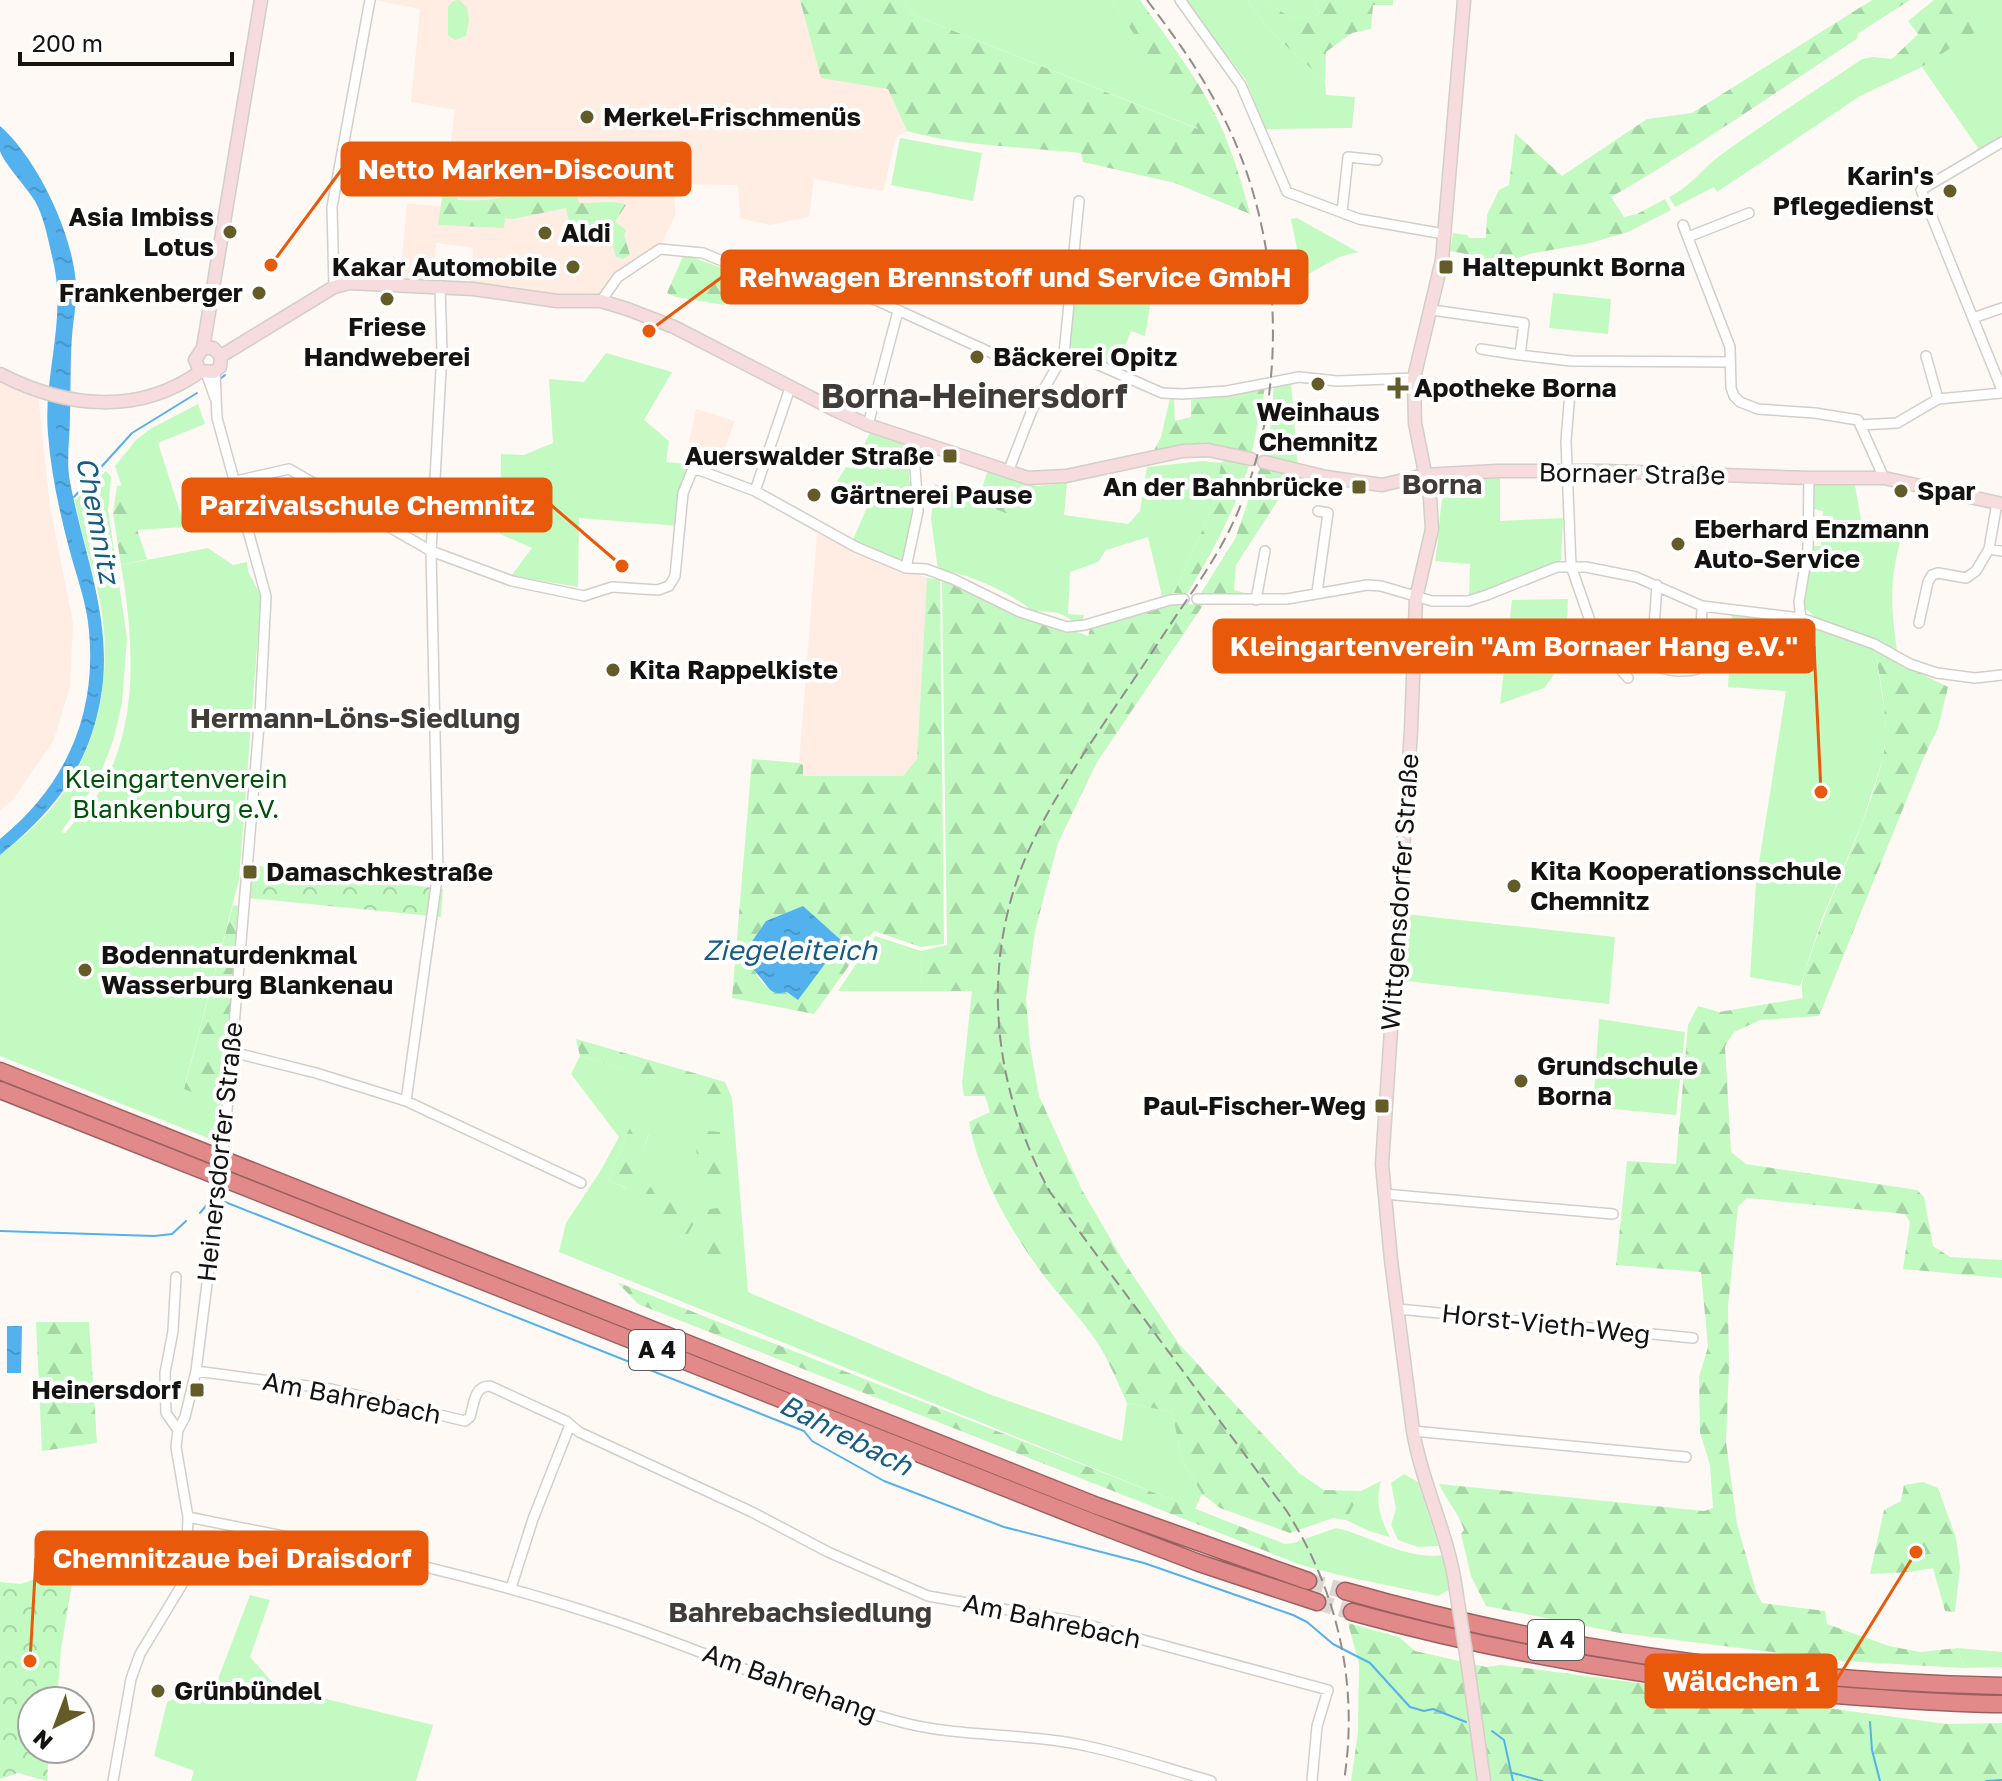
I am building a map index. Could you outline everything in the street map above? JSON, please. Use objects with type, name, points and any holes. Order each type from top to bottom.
[{"type":"highway","name":"A 4","points":[[0,1071],[1097,1506],[1308,1581]]},
{"type":"highway","name":"A 4","points":[[0,1090],[1084,1519],[1199,1563],[1317,1602]]},
{"type":"highway","name":"A 4","points":[[1345,1591],[1479,1626],[1642,1655],[1831,1677],[2002,1686]]},
{"type":"highway","name":"A 4","points":[[1352,1612],[1485,1645],[1582,1664],[1685,1679],[1805,1693],[2002,1704]]},
{"type":"main road","points":[[0,374],[38,390],[81,401],[112,404],[124,403],[175,385],[221,363],[205,328],[261,0]]},
{"type":"main road","name":"Wittgensdorfer Straße","points":[[1464,0],[1442,262],[1414,378],[1415,423],[1430,498],[1432,529],[1416,598],[1410,746],[1382,1164],[1413,1431],[1449,1551],[1484,1781]]},
{"type":"main road","name":"Bornaer Straße","points":[[213,350],[245,340],[278,323],[334,287],[349,283],[440,286],[557,301],[601,301],[674,327],[868,425],[1028,478],[1066,476],[1183,451],[1208,450],[1370,484],[1389,485],[1425,475],[1569,471],[1884,478],[2000,503]]},
{"type":"main road","points":[[204,370],[196,355],[213,350]]},
{"type":"street","points":[[334,287],[332,207],[370,0]]},
{"type":"street","points":[[1180,0],[1241,85],[1287,192],[1359,219],[1444,234]]},
{"type":"street","points":[[1860,425],[1897,423],[1938,399],[2002,392],[1921,190],[2002,142]]},
{"type":"street","points":[[1342,212],[1348,157],[1377,160]]},
{"type":"street","points":[[1008,472],[1029,417],[1064,354],[1079,201]]},
{"type":"street","points":[[1688,237],[1749,213]]},
{"type":"street","points":[[1683,225],[1730,347],[1731,388],[1740,402],[1758,409],[1858,420],[1884,478]]},
{"type":"street","points":[[601,301],[618,277],[660,249],[703,253],[768,280],[867,296],[996,355],[1019,361],[1064,354],[1087,359],[1155,391],[1173,394],[1227,391],[1299,377],[1337,381],[1414,378]]},
{"type":"street","points":[[406,1101],[438,872],[431,551],[442,352],[440,286]]},
{"type":"street","points":[[1973,318],[2002,308]]},
{"type":"street","points":[[1432,310],[1524,323],[1520,355]]},
{"type":"street","points":[[868,425],[898,311]]},
{"type":"street","points":[[1481,349],[1571,361],[1730,362]]},
{"type":"street","points":[[1926,356],[1938,399]]},
{"type":"street","name":"Heinersdorfer Straße","points":[[113,1781],[135,1667],[186,1578],[188,1517],[176,1447],[196,1371],[225,1134],[266,619],[266,596],[217,418],[215,398],[204,370]]},
{"type":"street","points":[[755,491],[790,388]]},
{"type":"street","points":[[1570,392],[1566,441],[1571,566],[1597,641],[1628,678]]},
{"type":"street","points":[[906,568],[918,511],[913,439]]},
{"type":"street","points":[[236,481],[289,469],[431,551],[512,581],[584,596],[612,587],[658,590],[669,586],[675,576],[683,493],[692,471],[699,470],[755,491],[856,547],[906,568],[926,569],[953,579],[1020,612],[1067,627],[1184,599]]},
{"type":"street","points":[[1801,618],[1799,602],[1808,548],[1809,478]]},
{"type":"street","points":[[1919,623],[1932,575],[1972,576],[1989,549],[2000,503]]},
{"type":"street","points":[[1317,592],[1328,513],[1318,511]]},
{"type":"street","points":[[1989,549],[2002,551]]},
{"type":"street","points":[[1256,600],[1265,551]]},
{"type":"street","points":[[1197,599],[1287,599],[1317,592],[1381,586],[1432,601],[1468,601],[1532,575],[1571,566],[1636,577],[1702,606],[1801,618],[1874,644],[1910,664],[1937,673],[1975,678],[2002,675]]},
{"type":"street","points":[[1657,585],[1652,655],[1653,665],[1661,669],[1697,669],[1700,662],[1702,606]]},
{"type":"street","points":[[232,1052],[316,1073],[406,1101],[581,1183]]},
{"type":"street","points":[[1384,1194],[1613,1214]]},
{"type":"street","name":"Heinersdorfer Straße","points":[[176,1277],[173,1331],[165,1373],[166,1413],[178,1430]]},
{"type":"street","name":"Horst-Vieth-Weg","points":[[1398,1309],[1693,1338]]},
{"type":"street","name":"Am Bahrebach","points":[[196,1371],[331,1389],[465,1421],[470,1417],[477,1391],[490,1386],[566,1421],[579,1432],[752,1512],[828,1552],[928,1596],[1077,1622],[1328,1690],[1317,1726],[1312,1781]]},
{"type":"street","points":[[511,1588],[538,1505],[570,1425]]},
{"type":"street","points":[[1413,1431],[1686,1457]]},
{"type":"street","name":"Am Bahrehang","points":[[188,1517],[387,1557],[511,1588],[605,1617],[816,1696],[901,1722],[931,1729],[1081,1744],[1211,1781]]},
{"type":"shaded area","points":[[375,0],[800,0],[821,77],[888,89],[907,131],[896,137],[883,191],[814,179],[809,217],[770,225],[740,218],[738,185],[674,184],[675,216],[660,246],[598,300],[470,287],[473,248],[436,243],[434,280],[400,278],[407,204],[442,206],[455,110],[411,102],[420,9]]},
{"type":"shaded area","points":[[0,383],[38,396],[50,507],[73,623],[70,687],[53,742],[11,802],[0,810]]},
{"type":"shaded area","points":[[696,409],[735,421],[716,471],[688,464],[695,446],[689,442]]},
{"type":"shaded area","points":[[817,533],[860,555],[927,578],[917,759],[902,777],[803,776],[803,765],[799,763]]},
{"type":"green space","points":[[459,0],[467,7],[469,20],[466,36],[455,40],[448,35],[448,7]]},
{"type":"green space","points":[[800,0],[902,0],[914,15],[1198,129],[1111,0],[1140,0],[1189,70],[1215,114],[1235,163],[1250,214],[1175,183],[1083,162],[1081,153],[970,143],[907,131],[888,89],[821,78]]},
{"type":"green space","points":[[902,0],[1111,0],[1199,129],[914,15]]},
{"type":"green space","points":[[1176,0],[1247,0],[1273,34],[1325,81],[1326,95],[1355,97],[1352,128],[1265,129],[1246,80],[1194,12]]},
{"type":"green space","points":[[1247,0],[1267,0],[1285,14],[1297,18],[1319,14],[1315,0],[1393,0],[1393,5],[1373,5],[1371,29],[1352,33],[1326,52],[1325,81],[1273,34]]},
{"type":"green space","points":[[1267,0],[1315,0],[1319,14],[1297,18],[1279,10]]},
{"type":"green space","points":[[1872,0],[1910,0],[1736,119],[1611,197],[1624,217],[1637,214],[1665,199],[1671,210],[1628,232],[1590,243],[1529,254],[1489,268],[1482,257],[1450,251],[1453,233],[1469,238],[1486,238],[1487,215],[1499,190],[1509,185],[1515,133],[1562,176],[1647,119],[1692,113]]},
{"type":"green space","points":[[1934,0],[1978,0],[1973,6],[1983,27],[1923,66],[1892,59],[1918,34],[1908,21]]},
{"type":"green space","points":[[1978,0],[2002,0],[2002,137],[1980,151],[1922,67],[1860,96],[1717,192],[1714,187],[1675,207],[1669,197],[1756,130],[1862,59],[1892,59]]},
{"type":"green space","points":[[900,138],[982,153],[973,201],[891,185]]},
{"type":"green space","points":[[569,153],[575,159],[573,180],[579,203],[626,205],[615,222],[626,230],[624,235],[630,255],[623,259],[616,257],[610,240],[601,232],[571,230],[566,208],[505,218],[504,228],[438,225],[448,159],[458,200],[481,200],[507,195],[533,175],[557,183],[563,178],[563,166],[558,160]]},
{"type":"green space","points":[[1297,218],[1358,252],[1339,257],[1303,277],[1291,219]]},
{"type":"green space","points":[[684,254],[735,273],[725,305],[667,293]]},
{"type":"green space","points":[[1078,263],[1172,275],[1170,297],[1152,295],[1145,336],[1131,331],[1116,368],[1068,346]]},
{"type":"green space","points":[[1553,293],[1611,299],[1608,334],[1549,328]]},
{"type":"green space","points":[[606,353],[672,372],[644,420],[669,441],[666,462],[688,464],[680,526],[579,518],[578,587],[511,576],[532,548],[500,534],[501,454],[524,455],[553,443],[549,379],[584,382]]},
{"type":"green space","points":[[1291,381],[1298,468],[1263,458],[1270,433],[1274,384]]},
{"type":"green space","points":[[1265,388],[1251,456],[1151,456],[1161,437],[1170,398],[1174,398],[1175,421],[1191,417],[1191,400]]},
{"type":"green space","points":[[198,404],[205,424],[158,443],[185,527],[136,530],[115,466],[136,440],[150,429]]},
{"type":"green space","points":[[870,433],[907,442],[909,479],[914,498],[904,559],[900,562],[852,542],[872,496],[836,483],[846,467],[851,468]]},
{"type":"green space","points":[[1227,458],[1250,462],[1237,497],[1215,546],[1187,594],[1174,593],[1215,502],[1221,463]]},
{"type":"green space","points":[[1203,461],[1221,463],[1215,502],[1174,593],[1163,600],[1148,537],[1106,550],[1098,562],[1070,572],[1068,614],[1084,615],[1083,620],[1073,622],[1059,614],[1033,612],[988,585],[961,574],[938,570],[931,519],[935,484],[1009,515],[1018,482],[1037,486],[1067,483],[1064,515],[1128,524],[1140,511],[1147,467]]},
{"type":"green space","points":[[1261,464],[1297,471],[1236,565],[1234,590],[1256,596],[1210,595],[1097,762],[1058,843],[1035,931],[1026,998],[1039,1096],[1082,1190],[1124,1262],[1179,1344],[1299,1473],[1324,1490],[1361,1491],[1346,1520],[1333,1518],[1290,1533],[1220,1508],[1202,1494],[1182,1460],[1172,1412],[1127,1403],[1097,1342],[1043,1275],[1015,1232],[979,1160],[969,1122],[990,1112],[985,1096],[964,1096],[962,1083],[972,991],[922,991],[921,951],[947,945],[942,581],[1088,636],[1090,628],[1168,605],[1194,604],[1235,539]]},
{"type":"green space","points":[[988,469],[1018,482],[1010,515],[978,502]]},
{"type":"green space","name":"Kleingartenverein Blankenburg e.V.","points":[[106,471],[111,477],[108,510],[127,638],[122,703],[113,741],[98,780],[61,832],[65,833],[93,801],[109,775],[126,717],[131,655],[121,565],[208,548],[233,565],[247,562],[248,571],[261,596],[239,880],[184,1088],[224,1105],[218,1142],[0,1056],[0,855],[50,810],[66,788],[90,740],[98,714],[103,688],[104,634],[101,607],[75,500]]},
{"type":"green space","points":[[1500,477],[1500,521],[1563,518],[1561,560],[1469,597],[1470,564],[1435,561],[1444,491],[1447,481]]},
{"type":"green space","points":[[122,485],[147,559],[121,565],[113,513],[117,486]]},
{"type":"green space","points":[[1810,485],[1855,485],[1863,532],[1901,538],[1892,594],[1897,651],[1874,645],[1885,713],[1886,736],[1882,761],[1862,823],[1821,921],[1800,986],[1750,977],[1756,882],[1786,691],[1728,687],[1732,615],[1793,623],[1801,618],[1818,620],[1804,607],[1803,601],[1812,546],[1821,546],[1823,511],[1810,508]]},
{"type":"green space","points":[[927,578],[940,580],[944,944],[921,947],[874,931],[814,1014],[732,998],[752,759],[799,763],[803,765],[803,776],[903,776],[917,759]],"holes":[[[803,906],[787,992],[766,986],[744,953],[766,921]]]},
{"type":"green space","points":[[1568,599],[1565,660],[1544,688],[1500,704],[1512,600]]},
{"type":"green space","points":[[1875,651],[1948,687],[1938,728],[1819,1016],[1760,1020],[1734,1032],[1725,1046],[1731,1152],[1746,1164],[1917,1190],[1924,1197],[1933,1246],[1950,1257],[2002,1260],[2002,1278],[1903,1269],[1910,1222],[1905,1214],[1747,1198],[1738,1207],[1728,1306],[1726,1442],[1737,1524],[1762,1603],[1825,1611],[1827,1624],[1889,1646],[1920,1652],[1958,1648],[1964,1668],[1844,1661],[1620,1633],[1486,1606],[1471,1576],[1461,1534],[1464,1530],[1462,1524],[1439,1484],[1704,1511],[1713,1508],[1710,1465],[1700,1433],[1699,1377],[1708,1347],[1701,1272],[1616,1265],[1627,1161],[1676,1164],[1688,1025],[1698,1006],[1719,1012],[1803,998],[1806,968],[1867,809],[1885,747],[1885,719]]},
{"type":"green space","points":[[250,865],[443,889],[441,917],[248,898]]},
{"type":"green space","points":[[233,905],[238,906],[224,1105],[184,1089]]},
{"type":"green space","points":[[1405,914],[1615,937],[1609,1004],[1406,981]]},
{"type":"green space","points":[[875,936],[921,951],[922,991],[838,991]]},
{"type":"green space","points":[[1599,1019],[1685,1032],[1676,1115],[1593,1107]]},
{"type":"green space","points":[[576,1039],[725,1082],[725,1118],[707,1112],[703,1092],[580,1056]]},
{"type":"green space","points":[[580,1056],[704,1092],[725,1117],[725,1082],[732,1098],[748,1292],[989,1394],[1122,1441],[1127,1403],[1172,1412],[1182,1460],[1202,1494],[1195,1509],[559,1252],[566,1223],[619,1137],[571,1074]],"holes":[[[630,1127],[649,1135],[626,1188],[608,1180]],[[651,1187],[696,1220],[685,1239],[638,1206]]]},
{"type":"green space","points":[[630,1127],[649,1134],[627,1188],[608,1180]]},
{"type":"green space","points":[[694,1130],[720,1132],[725,1189],[701,1191]]},
{"type":"green space","points":[[651,1186],[696,1220],[685,1239],[637,1206]]},
{"type":"green space","points":[[724,1207],[735,1262],[729,1269],[708,1261],[703,1210]]},
{"type":"green space","points":[[617,1282],[1285,1544],[1293,1543],[1301,1565],[638,1304]]},
{"type":"green space","points":[[36,1322],[89,1322],[97,1443],[42,1451]]},
{"type":"green space","points":[[1404,1474],[1418,1482],[1439,1546],[1418,1547],[1398,1540],[1391,1525],[1396,1509],[1391,1483]]},
{"type":"green space","points":[[1381,1481],[1378,1496],[1380,1510],[1390,1537],[1346,1520],[1361,1491]]},
{"type":"green space","points":[[1923,1482],[1938,1488],[1956,1538],[1960,1567],[1955,1612],[1945,1611],[1933,1568],[1870,1574],[1884,1510],[1901,1501],[1904,1485]]},
{"type":"green space","points":[[1336,1528],[1401,1551],[1443,1555],[1450,1589],[1438,1596],[1301,1565],[1293,1543]]},
{"type":"green space","points":[[75,1565],[58,1685],[16,1685],[16,1765],[48,1765],[47,1781],[18,1773],[0,1779],[0,1582],[21,1584]]},
{"type":"green space","points":[[250,1595],[270,1600],[250,1657],[277,1687],[433,1725],[416,1781],[191,1781],[194,1771],[154,1756],[167,1702],[218,1679]]},
{"type":"green space","points":[[1348,1623],[1399,1637],[1415,1651],[1486,1667],[1518,1667],[1947,1724],[2002,1723],[2002,1781],[1351,1781],[1358,1732],[1359,1664]]},
{"type":"green space","points":[[1958,1648],[2002,1652],[2002,1667],[1964,1668]]},
{"type":"water","points":[[0,126],[28,158],[52,201],[62,223],[74,268],[76,294],[71,346],[69,474],[101,618],[104,673],[94,726],[76,769],[65,788],[36,823],[0,855],[0,839],[42,796],[72,747],[88,692],[90,662],[86,610],[59,506],[48,434],[47,413],[57,308],[54,265],[38,208],[0,151]]},
{"type":"water","name":"Ziegeleiteich","points":[[803,906],[842,941],[798,1000],[787,992],[770,990],[750,966],[744,953],[766,921]]},
{"type":"water","points":[[7,1326],[22,1326],[21,1373],[7,1373]]},
{"type":"waterway","points":[[220,379],[225,375]]},
{"type":"waterway","name":"Chemnitz","points":[[74,497],[132,433],[197,393]]},
{"type":"waterway","name":"Bahrebach","points":[[220,1200],[804,1431],[812,1441],[884,1481],[1004,1527],[1144,1563],[1293,1615],[1307,1622],[1333,1644],[1370,1663],[1410,1707],[1424,1711],[1433,1709],[1466,1722]]},
{"type":"waterway","name":"Bahrebach","points":[[200,1213],[213,1201]]},
{"type":"waterway","name":"Bahrebach","points":[[0,1231],[154,1236],[172,1234],[186,1221]]},
{"type":"waterway","points":[[1870,1722],[1872,1750],[1880,1781]]},
{"type":"waterway","name":"Bahrebach","points":[[1492,1731],[1504,1740],[1513,1781]]},
{"type":"waterway","points":[[1513,1773],[1542,1781]]},
{"type":"waterway","points":[[1986,1781],[2002,1780]]},
{"type":"tunnel","points":[[1308,1581],[1345,1591]]},
{"type":"tunnel","points":[[1317,1602],[1352,1612]]},
{"type":"railway","points":[[1147,0],[1216,103],[1238,150],[1255,200],[1267,253],[1272,306],[1272,360],[1266,413],[1255,465],[1221,546],[1080,759],[1036,835],[1017,879],[1005,924],[999,969],[998,1015],[1003,1061],[1014,1106],[1050,1192],[1286,1510],[1304,1541],[1331,1606],[1346,1674],[1349,1710],[1344,1781]]},
{"type":"place","name":"Merkel-Frischmenüs","points":[[587,117]]},
{"type":"place","name":"Karin's Pflegedienst","points":[[1950,191]]},
{"type":"place","name":"Asia Imbiss Lotus","points":[[230,232]]},
{"type":"place","name":"Aldi","points":[[545,233]]},
{"type":"place","name":"Netto Marken-Discount","points":[[271,265]]},
{"type":"place","name":"Kakar Automobile","points":[[573,267]]},
{"type":"place","name":"Haltepunkt Borna","points":[[1446,267]]},
{"type":"place","name":"Frankenberger","points":[[259,293]]},
{"type":"place","name":"Friese Handweberei","points":[[387,299]]},
{"type":"place","name":"Rehwagen Brennstoff und Service GmbH","points":[[649,331]]},
{"type":"place","name":"Bäckerei Opitz","points":[[977,357]]},
{"type":"place","name":"Weinhaus Chemnitz","points":[[1318,384]]},
{"type":"place","name":"Apotheke Borna","points":[[1398,388]]},
{"type":"place","name":"Auerswalder Straße","points":[[950,456]]},
{"type":"place","name":"An der Bahnbrücke","points":[[1359,487]]},
{"type":"place","name":"Spar","points":[[1901,491]]},
{"type":"place","name":"Gärtnerei Pause","points":[[814,495]]},
{"type":"place","name":"Eberhard Enzmann Auto-Service","points":[[1678,544]]},
{"type":"place","name":"Parzivalschule Chemnitz","points":[[622,566]]},
{"type":"place","name":"Kita Rappelkiste","points":[[613,670]]},
{"type":"place","name":"Kleingartenverein \"Am Bornaer Hang e.V.\"","points":[[1821,792]]},
{"type":"place","name":"Damaschkestraße","points":[[250,872]]},
{"type":"place","name":"Kita Kooperationsschule Chemnitz","points":[[1514,886]]},
{"type":"place","name":"Bodennaturdenkmal Wasserburg Blankenau","points":[[85,970]]},
{"type":"place","name":"Grundschule Borna","points":[[1521,1081]]},
{"type":"place","name":"Paul-Fischer-Weg","points":[[1382,1106]]},
{"type":"place","name":"Heinersdorf","points":[[197,1390]]},
{"type":"place","name":"Wäldchen 1","points":[[1916,1552]]},
{"type":"place","name":"Chemnitzaue bei Draisdorf","points":[[30,1661]]},
{"type":"place","name":"Grünbündel","points":[[158,1691]]},
{"type":"district","name":"Borna-Heinersdorf","points":[[974,396]]},
{"type":"district","name":"Borna","points":[[1442,484]]},
{"type":"district","name":"Hermann-Löns-Siedlung","points":[[355,718]]},
{"type":"district","name":"Bahrebachsiedlung","points":[[800,1612]]}]
